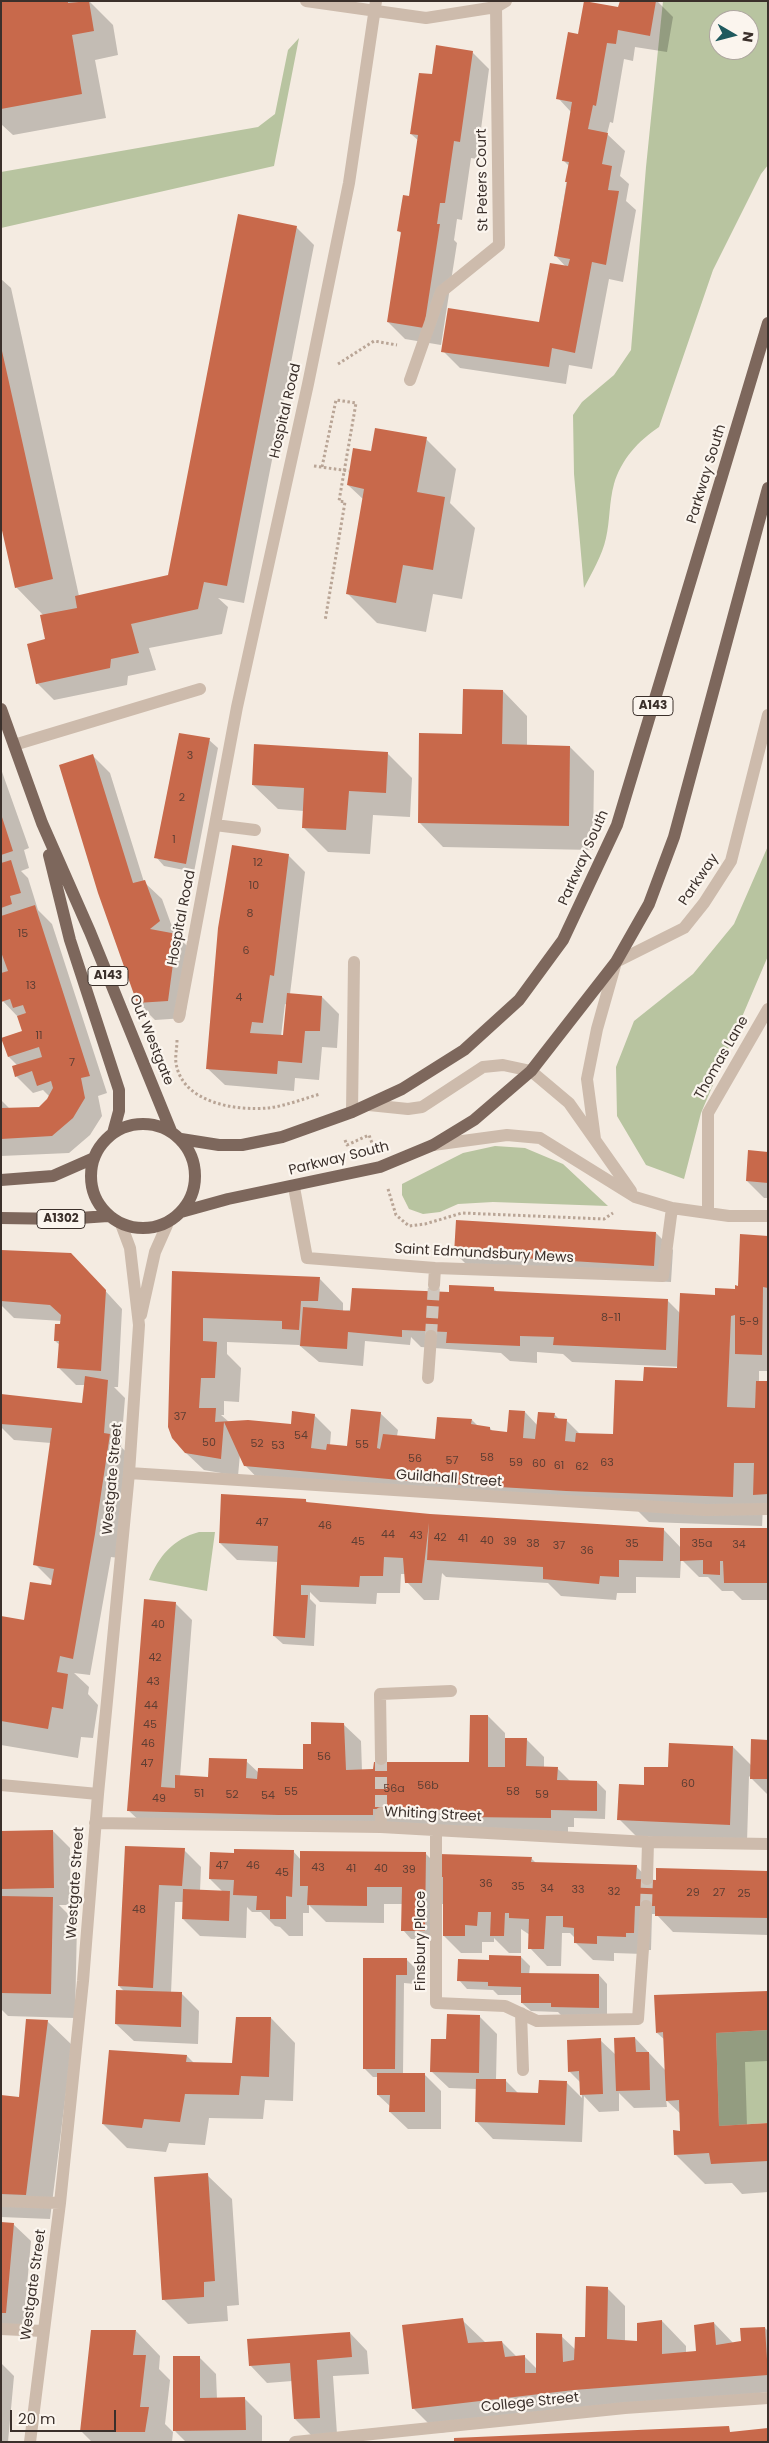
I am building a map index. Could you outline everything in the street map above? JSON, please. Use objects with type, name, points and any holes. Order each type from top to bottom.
[{"type":"main road","name":"Parkway South","points":[[176,1135],[219,1146],[242,1145],[282,1137],[352,1112],[402,1090],[464,1050],[518,1000],[563,940],[617,825],[768,323]]},
{"type":"main road","name":"Parkway South","points":[[181,1212],[228,1199],[380,1168],[433,1145],[474,1120],[531,1070],[616,962],[650,904],[674,837],[768,488]]},
{"type":"main road","name":"Out Westgate","points":[[1,709],[42,823],[176,1135]]},
{"type":"main road","name":"Out Westgate","points":[[42,823],[70,940],[119,1090],[119,1111],[113,1133]]},
{"type":"main road","name":"A143","points":[[157,1125],[176,1135],[190,1152],[195,1168],[195,1184],[190,1199],[181,1212],[167,1225],[146,1229],[121,1224],[108,1216],[98,1204],[92,1189],[91,1174],[94,1158],[102,1144],[113,1133],[126,1126],[157,1125]]},
{"type":"main road","points":[[1,1180],[53,1176],[94,1158]]},
{"type":"main road","name":"A1302","points":[[1,1218],[48,1219],[108,1216]]},
{"type":"street","points":[[306,1],[375,7],[426,18],[501,4]]},
{"type":"street","name":"St Peters Court","points":[[410,380],[441,292],[499,245],[501,4]]},
{"type":"street","name":"Hospital Road","points":[[179,1017],[239,697],[308,384],[349,183],[375,7]]},
{"type":"street","points":[[14,745],[200,689]]},
{"type":"street","name":"Parkway","points":[[616,962],[684,928],[704,903],[731,861],[768,715]]},
{"type":"street","points":[[215,825],[255,830]]},
{"type":"street","points":[[352,1112],[354,962]]},
{"type":"street","points":[[595,1139],[587,1079],[597,1029],[616,962]]},
{"type":"street","name":"Thomas Lane","points":[[708,1213],[708,1113],[768,1009]]},
{"type":"street","points":[[369,1105],[408,1109],[422,1107],[483,1067],[503,1065],[531,1070],[569,1103],[635,1197]]},
{"type":"street","points":[[433,1145],[507,1134],[540,1138],[635,1197],[672,1208],[729,1216],[768,1216]]},
{"type":"street","name":"Saint Edmundsbury Mews","points":[[294,1187],[307,1258],[435,1268],[663,1276],[672,1208]]},
{"type":"street","name":"Westgate Street","points":[[121,1224],[130,1248],[139,1325]]},
{"type":"street","name":"Westgate Street","points":[[30,2442],[60,2202],[83,1981],[95,1823],[129,1474],[139,1325],[155,1252],[167,1225]]},
{"type":"street","points":[[434,1285],[435,1268]]},
{"type":"street","points":[[428,1378],[430,1336]]},
{"type":"street","name":"Guildhall Street","points":[[129,1474],[706,1510],[768,1509]]},
{"type":"street","points":[[381,1759],[380,1694],[451,1691]]},
{"type":"street","points":[[1,1785],[98,1794]]},
{"type":"street","points":[[381,1814],[381,1827]]},
{"type":"street","name":"Whiting Street","points":[[95,1823],[381,1827],[648,1842],[768,1844]]},
{"type":"street","name":"Finsbury Place","points":[[436,1831],[436,2003],[505,2006],[537,2021],[638,2019],[646,1906]]},
{"type":"street","points":[[647,1879],[648,1842]]},
{"type":"street","points":[[521,2014],[523,2070]]},
{"type":"street","points":[[1,2201],[60,2202]]},
{"type":"street","points":[[1,2329],[43,2331]]},
{"type":"street","name":"College Street","points":[[296,2442],[625,2408],[768,2398]]},
{"type":"path","points":[[308,384],[374,341]]},
{"type":"path","points":[[325,621],[345,502],[339,501],[344,470],[356,403],[336,400],[322,467],[344,470],[350,471]]},
{"type":"path","points":[[176,1064],[186,1085],[204,1100],[224,1105],[267,1108],[323,1094]]},
{"type":"path","points":[[336,1118],[347,1145],[369,1135],[380,1168]]},
{"type":"path","points":[[388,1191],[396,1215],[409,1226],[425,1224],[462,1213],[604,1219],[616,1210]]},
{"type":"green space","points":[[663,1],[768,1],[768,165],[761,174],[713,270],[659,427],[644,438],[631,452],[617,475],[612,491],[604,545],[584,588],[574,474],[573,415],[582,402],[614,375],[631,350],[646,167]]},
{"type":"green space","points":[[299,38],[274,166],[1,228],[1,172],[258,127],[275,114],[288,50]]},
{"type":"green space","points":[[768,846],[768,956],[701,1113],[684,1179],[646,1165],[617,1116],[616,1067],[634,1021],[693,974],[734,924]]},
{"type":"green space","points":[[495,1146],[525,1148],[563,1164],[608,1206],[493,1202],[458,1204],[440,1212],[423,1214],[409,1209],[402,1195],[402,1184],[463,1153]]},
{"type":"green space","points":[[199,1532],[215,1532],[207,1591],[149,1580],[157,1563],[174,1544]]},
{"type":"green space","points":[[768,2030],[768,2123],[719,2126],[716,2033]]},
{"type":"building","points":[[1,1],[68,1],[68,3],[89,1],[94,31],[72,35],[82,94],[1,109]]},
{"type":"building","points":[[584,1],[618,7],[620,1],[656,1],[650,36],[618,30],[616,44],[607,43],[596,106],[593,105],[588,129],[608,133],[602,164],[612,166],[608,190],[619,191],[606,265],[592,262],[575,353],[552,348],[549,367],[441,352],[448,308],[539,322],[550,263],[568,266],[570,259],[554,256],[567,182],[565,182],[569,162],[562,161],[572,102],[556,99],[568,32],[578,34]]},
{"type":"building","points":[[436,45],[473,51],[460,142],[454,141],[445,203],[440,203],[437,224],[440,224],[424,328],[387,322],[401,232],[397,231],[403,195],[409,196],[418,135],[410,134],[419,73],[432,74]]},
{"type":"building","points":[[238,214],[297,226],[227,586],[204,582],[198,609],[131,624],[139,653],[111,659],[110,668],[36,684],[27,644],[45,639],[40,615],[77,608],[75,596],[168,575]]},
{"type":"building","points":[[2,351],[53,579],[15,588],[1,526]]},
{"type":"building","points":[[375,428],[427,437],[417,492],[445,497],[433,570],[403,565],[396,603],[346,594],[364,489],[347,485],[353,448],[371,451]]},
{"type":"building","points":[[463,689],[503,690],[502,744],[570,746],[569,826],[418,823],[419,733],[462,734]]},
{"type":"building","points":[[179,733],[210,738],[186,864],[154,858]]},
{"type":"building","points":[[254,744],[388,752],[386,793],[349,791],[346,830],[302,828],[304,788],[252,785]]},
{"type":"building","points":[[93,754],[133,883],[145,880],[160,921],[150,929],[177,934],[168,1001],[137,1003],[98,893],[59,765]]},
{"type":"building","points":[[1,814],[13,851],[1,855]]},
{"type":"building","points":[[232,845],[289,854],[274,976],[270,975],[263,1023],[252,1022],[250,1033],[283,1035],[287,993],[322,996],[320,1031],[305,1031],[302,1063],[278,1061],[277,1074],[206,1069],[218,928]]},
{"type":"building","points":[[11,860],[21,893],[10,896],[12,904],[1,908],[1,863]]},
{"type":"building","points":[[35,905],[90,1076],[81,1078],[85,1098],[73,1118],[52,1136],[1,1139],[1,1108],[39,1107],[47,1099],[53,1088],[51,1081],[37,1086],[32,1071],[15,1077],[12,1066],[42,1057],[39,1047],[8,1057],[1,1038],[22,1031],[17,1016],[26,1013],[23,1005],[13,1008],[10,999],[1,1002],[1,973],[8,971],[1,952],[1,916]]},
{"type":"building","points":[[748,1150],[768,1152],[768,1183],[746,1181]]},
{"type":"building","points":[[456,1220],[656,1232],[654,1266],[454,1254]]},
{"type":"building","points":[[740,1234],[768,1236],[768,1288],[763,1287],[762,1355],[735,1354],[735,1315],[731,1316],[727,1407],[755,1408],[756,1381],[768,1381],[768,1494],[753,1495],[754,1463],[734,1463],[733,1497],[566,1491],[433,1483],[244,1466],[224,1422],[221,1459],[185,1453],[172,1438],[168,1427],[172,1271],[320,1277],[318,1301],[301,1301],[299,1330],[282,1329],[282,1321],[203,1318],[203,1341],[217,1342],[215,1378],[201,1378],[199,1408],[216,1408],[215,1422],[248,1420],[291,1424],[292,1411],[315,1414],[311,1448],[326,1450],[327,1444],[347,1446],[351,1409],[381,1412],[377,1448],[380,1449],[383,1434],[435,1439],[437,1417],[472,1419],[471,1424],[490,1427],[490,1430],[507,1432],[509,1410],[525,1411],[523,1438],[535,1439],[538,1412],[555,1413],[554,1418],[567,1419],[565,1441],[575,1442],[576,1433],[613,1434],[615,1380],[643,1381],[644,1367],[677,1368],[680,1293],[715,1295],[715,1288],[735,1289],[735,1285],[738,1286]]},
{"type":"building","points":[[1,1250],[71,1253],[106,1290],[101,1371],[57,1368],[59,1341],[54,1341],[55,1324],[60,1324],[61,1315],[50,1305],[1,1301]]},
{"type":"building","points":[[449,1285],[494,1287],[494,1291],[668,1299],[666,1350],[553,1345],[554,1337],[520,1336],[520,1346],[446,1343],[447,1332],[402,1330],[402,1337],[348,1332],[347,1349],[300,1346],[303,1307],[350,1311],[352,1288],[449,1292]]},
{"type":"building","points":[[85,1376],[108,1380],[104,1433],[110,1434],[73,1659],[60,1656],[57,1672],[68,1674],[63,1709],[52,1707],[48,1729],[1,1721],[1,1616],[24,1620],[30,1582],[51,1585],[54,1569],[33,1565],[52,1428],[1,1424],[1,1394],[82,1403]]},
{"type":"building","points":[[221,1494],[306,1499],[306,1502],[430,1514],[664,1528],[663,1561],[619,1560],[619,1577],[600,1576],[599,1584],[543,1579],[543,1567],[427,1560],[429,1523],[422,1583],[405,1583],[403,1558],[384,1557],[383,1576],[360,1576],[359,1587],[301,1585],[301,1595],[308,1595],[305,1638],[273,1636],[278,1546],[219,1543]]},
{"type":"building","points":[[680,1528],[768,1528],[768,1583],[724,1583],[723,1561],[720,1561],[720,1575],[703,1574],[703,1560],[680,1561]]},
{"type":"building","points":[[144,1599],[176,1602],[161,1787],[175,1788],[175,1775],[208,1777],[209,1758],[247,1759],[246,1778],[257,1779],[258,1768],[303,1769],[303,1744],[311,1744],[311,1722],[344,1723],[346,1770],[373,1769],[374,1762],[469,1762],[470,1715],[488,1715],[488,1767],[505,1767],[505,1738],[527,1738],[526,1766],[558,1767],[557,1780],[597,1781],[597,1811],[551,1810],[551,1818],[465,1817],[465,1810],[373,1809],[373,1815],[278,1815],[127,1811]]},
{"type":"building","points":[[751,1739],[768,1740],[768,1779],[750,1779]]},
{"type":"building","points":[[669,1743],[733,1746],[730,1825],[617,1820],[619,1784],[644,1785],[644,1767],[668,1767]]},
{"type":"building","points":[[53,1830],[54,1888],[1,1889],[1,1831]]},
{"type":"building","points":[[125,1846],[185,1848],[182,1886],[159,1885],[153,1988],[118,1986]]},
{"type":"building","points":[[234,1849],[294,1850],[292,1897],[286,1896],[286,1919],[270,1919],[270,1910],[256,1910],[257,1896],[233,1895],[234,1880],[209,1879],[210,1852],[234,1853]]},
{"type":"building","points":[[300,1851],[426,1852],[425,1931],[401,1931],[402,1887],[367,1887],[367,1906],[307,1905],[308,1886],[300,1886]]},
{"type":"building","points":[[439,1854],[532,1857],[531,1862],[637,1865],[636,1879],[656,1880],[656,1868],[768,1871],[768,1918],[655,1916],[655,1906],[635,1906],[634,1933],[626,1933],[626,1937],[597,1936],[597,1944],[574,1943],[574,1928],[563,1927],[563,1916],[546,1916],[544,1949],[528,1949],[529,1919],[509,1918],[509,1913],[505,1913],[504,1936],[490,1936],[491,1912],[478,1912],[477,1926],[465,1925],[465,1936],[443,1936],[443,1877],[439,1877]]},
{"type":"building","points":[[183,1889],[230,1891],[229,1921],[182,1919]]},
{"type":"building","points":[[1,1896],[53,1897],[51,1994],[1,1993]]},
{"type":"building","points":[[489,1955],[521,1956],[521,1973],[599,1974],[599,2008],[551,2007],[551,2003],[521,2003],[521,1987],[488,1986],[488,1982],[457,1981],[458,1959],[489,1960]]},
{"type":"building","points":[[363,1958],[407,1958],[407,1975],[396,1975],[395,2069],[363,2069]]},
{"type":"building","points":[[116,1990],[182,1992],[181,2027],[115,2024]]},
{"type":"building","points":[[768,1991],[768,2030],[716,2033],[719,2126],[768,2123],[768,2161],[711,2164],[709,2153],[674,2155],[673,2130],[680,2131],[679,2100],[666,2101],[663,2032],[656,2033],[654,1995]]},
{"type":"building","points":[[447,2014],[480,2015],[479,2073],[430,2072],[431,2039],[446,2039]]},
{"type":"building","points":[[236,2017],[271,2017],[269,2077],[241,2076],[239,2095],[185,2094],[180,2122],[144,2119],[142,2128],[102,2124],[109,2050],[187,2055],[186,2062],[232,2063]]},
{"type":"building","points":[[26,2019],[48,2020],[26,2195],[1,2194],[1,2095],[19,2097]]},
{"type":"building","points":[[635,2037],[636,2052],[649,2052],[650,2090],[616,2091],[614,2038]]},
{"type":"building","points":[[601,2038],[603,2094],[580,2095],[579,2071],[568,2072],[567,2040]]},
{"type":"building","points":[[377,2073],[425,2073],[425,2112],[389,2112],[390,2095],[377,2095]]},
{"type":"building","points":[[476,2079],[506,2079],[506,2092],[538,2093],[539,2080],[567,2081],[565,2125],[475,2122]]},
{"type":"building","points":[[208,2173],[215,2281],[204,2282],[204,2297],[162,2300],[154,2177]]},
{"type":"building","points":[[1,2222],[14,2223],[6,2313],[1,2313]]},
{"type":"building","points":[[586,2286],[608,2287],[607,2339],[637,2341],[637,2323],[662,2320],[662,2354],[696,2351],[694,2325],[714,2322],[716,2345],[741,2341],[740,2328],[765,2327],[768,2375],[574,2390],[412,2409],[402,2325],[463,2318],[468,2343],[502,2341],[505,2357],[525,2355],[525,2373],[536,2373],[536,2333],[562,2334],[563,2362],[574,2360],[575,2337],[585,2337]]},
{"type":"building","points":[[91,2330],[136,2330],[133,2355],[146,2355],[140,2407],[149,2407],[145,2432],[80,2432]]},
{"type":"building","points":[[350,2332],[352,2357],[317,2360],[320,2418],[294,2419],[290,2363],[249,2366],[247,2339]]},
{"type":"building","points":[[173,2356],[200,2356],[200,2398],[245,2397],[246,2430],[173,2431]]},
{"type":"building","points":[[729,2426],[730,2432],[768,2428],[768,2442],[454,2442],[454,2438]]},
{"type":"tunnel","points":[[431,1336],[434,1285]]},
{"type":"tunnel","points":[[381,1759],[381,1813]]},
{"type":"tunnel","points":[[646,1906],[647,1879]]}]
